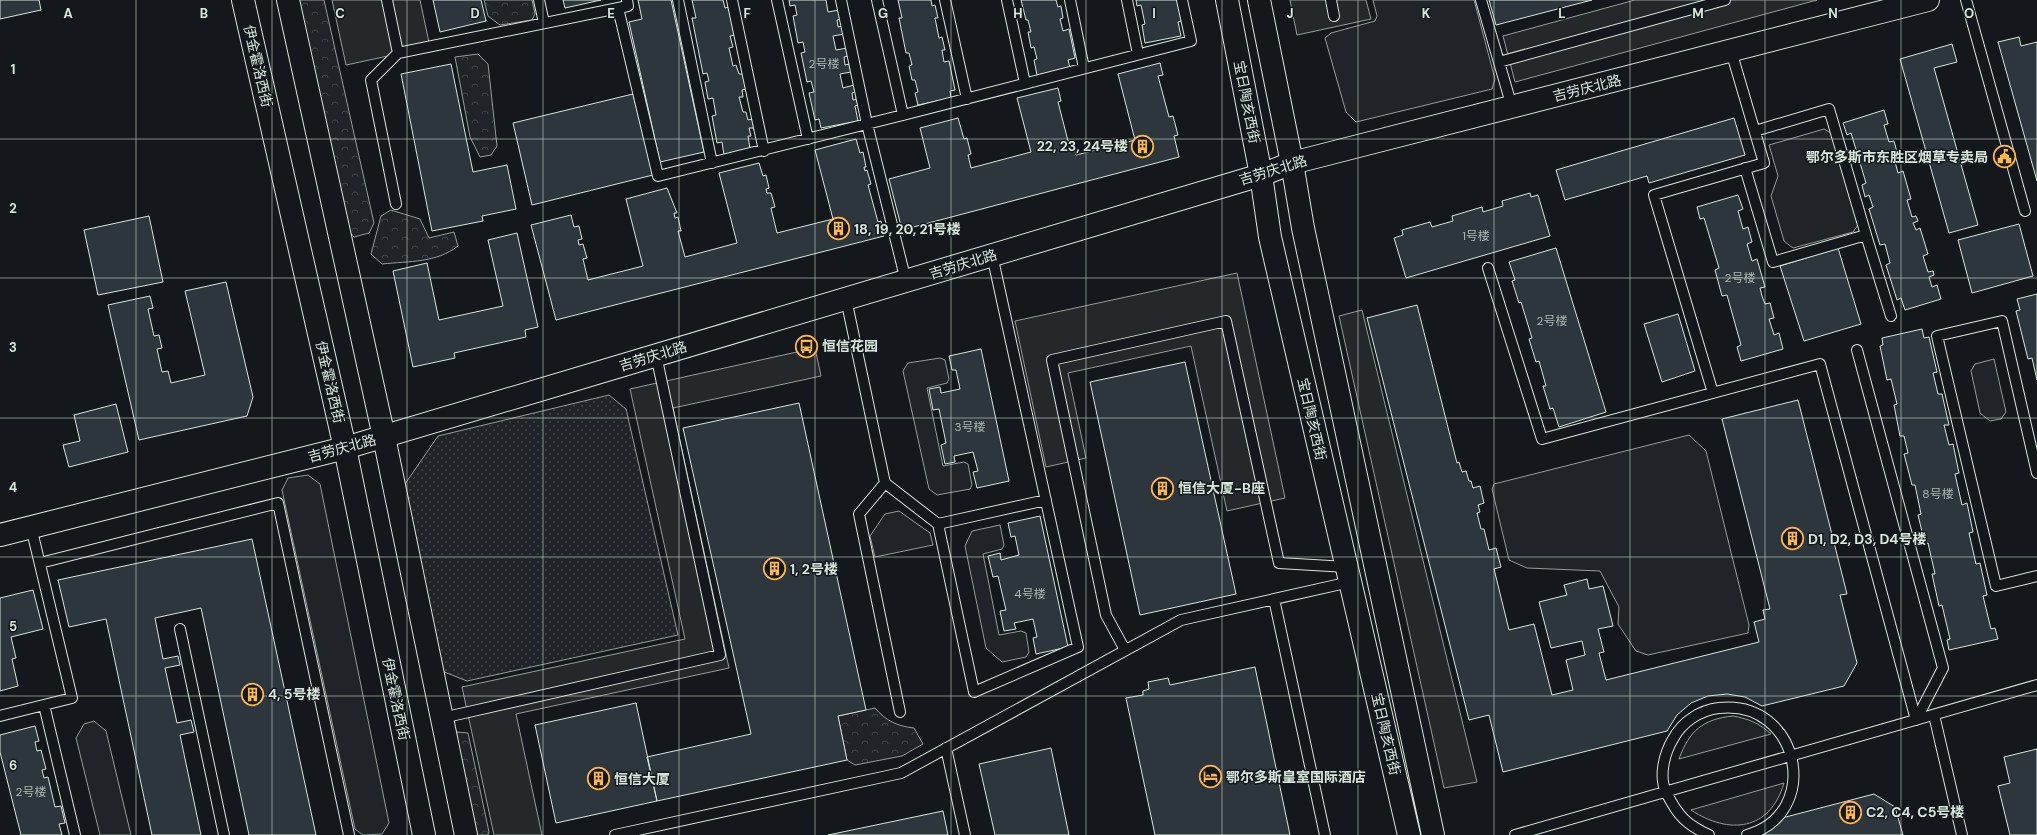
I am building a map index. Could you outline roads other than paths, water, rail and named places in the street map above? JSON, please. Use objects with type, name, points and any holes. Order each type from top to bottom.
[{"type":"street","name":"伊金霍洛西街","points":[[243,0],[345,448],[424,835]]},
{"type":"street","points":[[288,0],[384,437],[466,835]]},
{"type":"street","name":"宝日陶亥西街","points":[[1227,0],[1261,175],[1270,237],[1409,835]]},
{"type":"street","name":"宝日陶亥西街","points":[[1259,0],[1292,163],[1303,228],[1433,835]]},
{"type":"street","name":"吉劳庆北路","points":[[0,535],[384,437],[1261,175],[1292,163],[1928,0]]},
{"type":"lane","points":[[387,0],[398,54]]},
{"type":"lane","points":[[539,0],[544,23]]},
{"type":"lane","points":[[396,204],[371,80],[398,54],[628,6],[626,0]]},
{"type":"lane","points":[[678,0],[712,163]]},
{"type":"lane","points":[[732,0],[764,151]]},
{"type":"lane","points":[[777,0],[808,139]]},
{"type":"lane","points":[[841,0],[867,124],[906,281]]},
{"type":"lane","points":[[877,0],[903,115]]},
{"type":"lane","points":[[945,0],[967,99]]},
{"type":"lane","points":[[1007,0],[1025,83]]},
{"type":"lane","points":[[1070,0],[1084,68]]},
{"type":"lane","points":[[1127,0],[1138,54]]},
{"type":"lane","points":[[618,8],[658,176],[764,151],[1191,41],[1182,0]]},
{"type":"lane","points":[[1331,0],[1334,16]]},
{"type":"lane","points":[[1482,0],[1512,107]]},
{"type":"lane","points":[[1499,62],[1725,0]]},
{"type":"lane","points":[[1966,0],[2025,211]]},
{"type":"lane","points":[[1713,393],[1654,195],[1764,163],[1731,51]]},
{"type":"lane","points":[[1755,131],[1829,109],[1891,316]]},
{"type":"lane","points":[[1745,168],[1773,262],[1866,235]]},
{"type":"lane","points":[[846,299],[885,483],[938,524],[974,692],[1078,647],[992,255]]},
{"type":"lane","points":[[1488,268],[1542,439],[1820,364],[1916,720]]},
{"type":"lane","points":[[1125,650],[1106,615],[1052,360],[1226,321],[1278,563],[1349,575]]},
{"type":"lane","points":[[2037,473],[2035,451],[2002,321],[1937,336],[1996,586],[2037,576]]},
{"type":"lane","points":[[1857,350],[1943,668],[1916,720]]},
{"type":"lane","points":[[442,718],[720,655],[656,355]]},
{"type":"lane","points":[[885,483],[859,514],[900,712]]},
{"type":"lane","points":[[938,524],[1046,500]]},
{"type":"lane","points":[[40,563],[278,503],[349,835]]},
{"type":"lane","points":[[0,716],[72,698],[31,527]]},
{"type":"lane","points":[[615,835],[900,773],[1181,620],[1274,599],[1349,575]]},
{"type":"lane","points":[[1274,599],[1325,835]]},
{"type":"lane","points":[[180,629],[224,835]]},
{"type":"lane","points":[[1515,835],[2037,686]]},
{"type":"lane","points":[[44,705],[75,835]]},
{"type":"lane","points":[[1709,835],[1692,827],[1676,812],[1666,791],[1663,771],[1667,750],[1677,732],[1682,727],[1692,718],[1711,709],[1731,706],[1752,711],[1770,721],[1784,736],[1792,755],[1794,778],[1789,800],[1776,818],[1758,832],[1747,835]]},
{"type":"lane","points":[[1934,715],[1962,835]]},
{"type":"lane","points":[[946,748],[965,835]]},
{"type":"place","name":"22, 23, 24号楼","points":[[1143,146]]},
{"type":"place","name":"鄂尔多斯市东胜区烟草专卖局","points":[[2004,157]]},
{"type":"place","name":"18, 19, 20, 21号楼","points":[[839,229]]},
{"type":"place","name":"恒信花园","points":[[806,346]]},
{"type":"place","name":"恒信大厦-B座","points":[[1163,488]]},
{"type":"place","name":"D1, D2, D3, D4号楼","points":[[1793,539]]},
{"type":"place","name":"1, 2号楼","points":[[775,569]]},
{"type":"place","name":"4, 5号楼","points":[[252,694]]},
{"type":"place","name":"鄂尔多斯皇室国际酒店","points":[[1210,777]]},
{"type":"place","name":"恒信大厦","points":[[599,779]]},
{"type":"place","name":"C2, C4, C5号楼","points":[[1850,812]]}]
